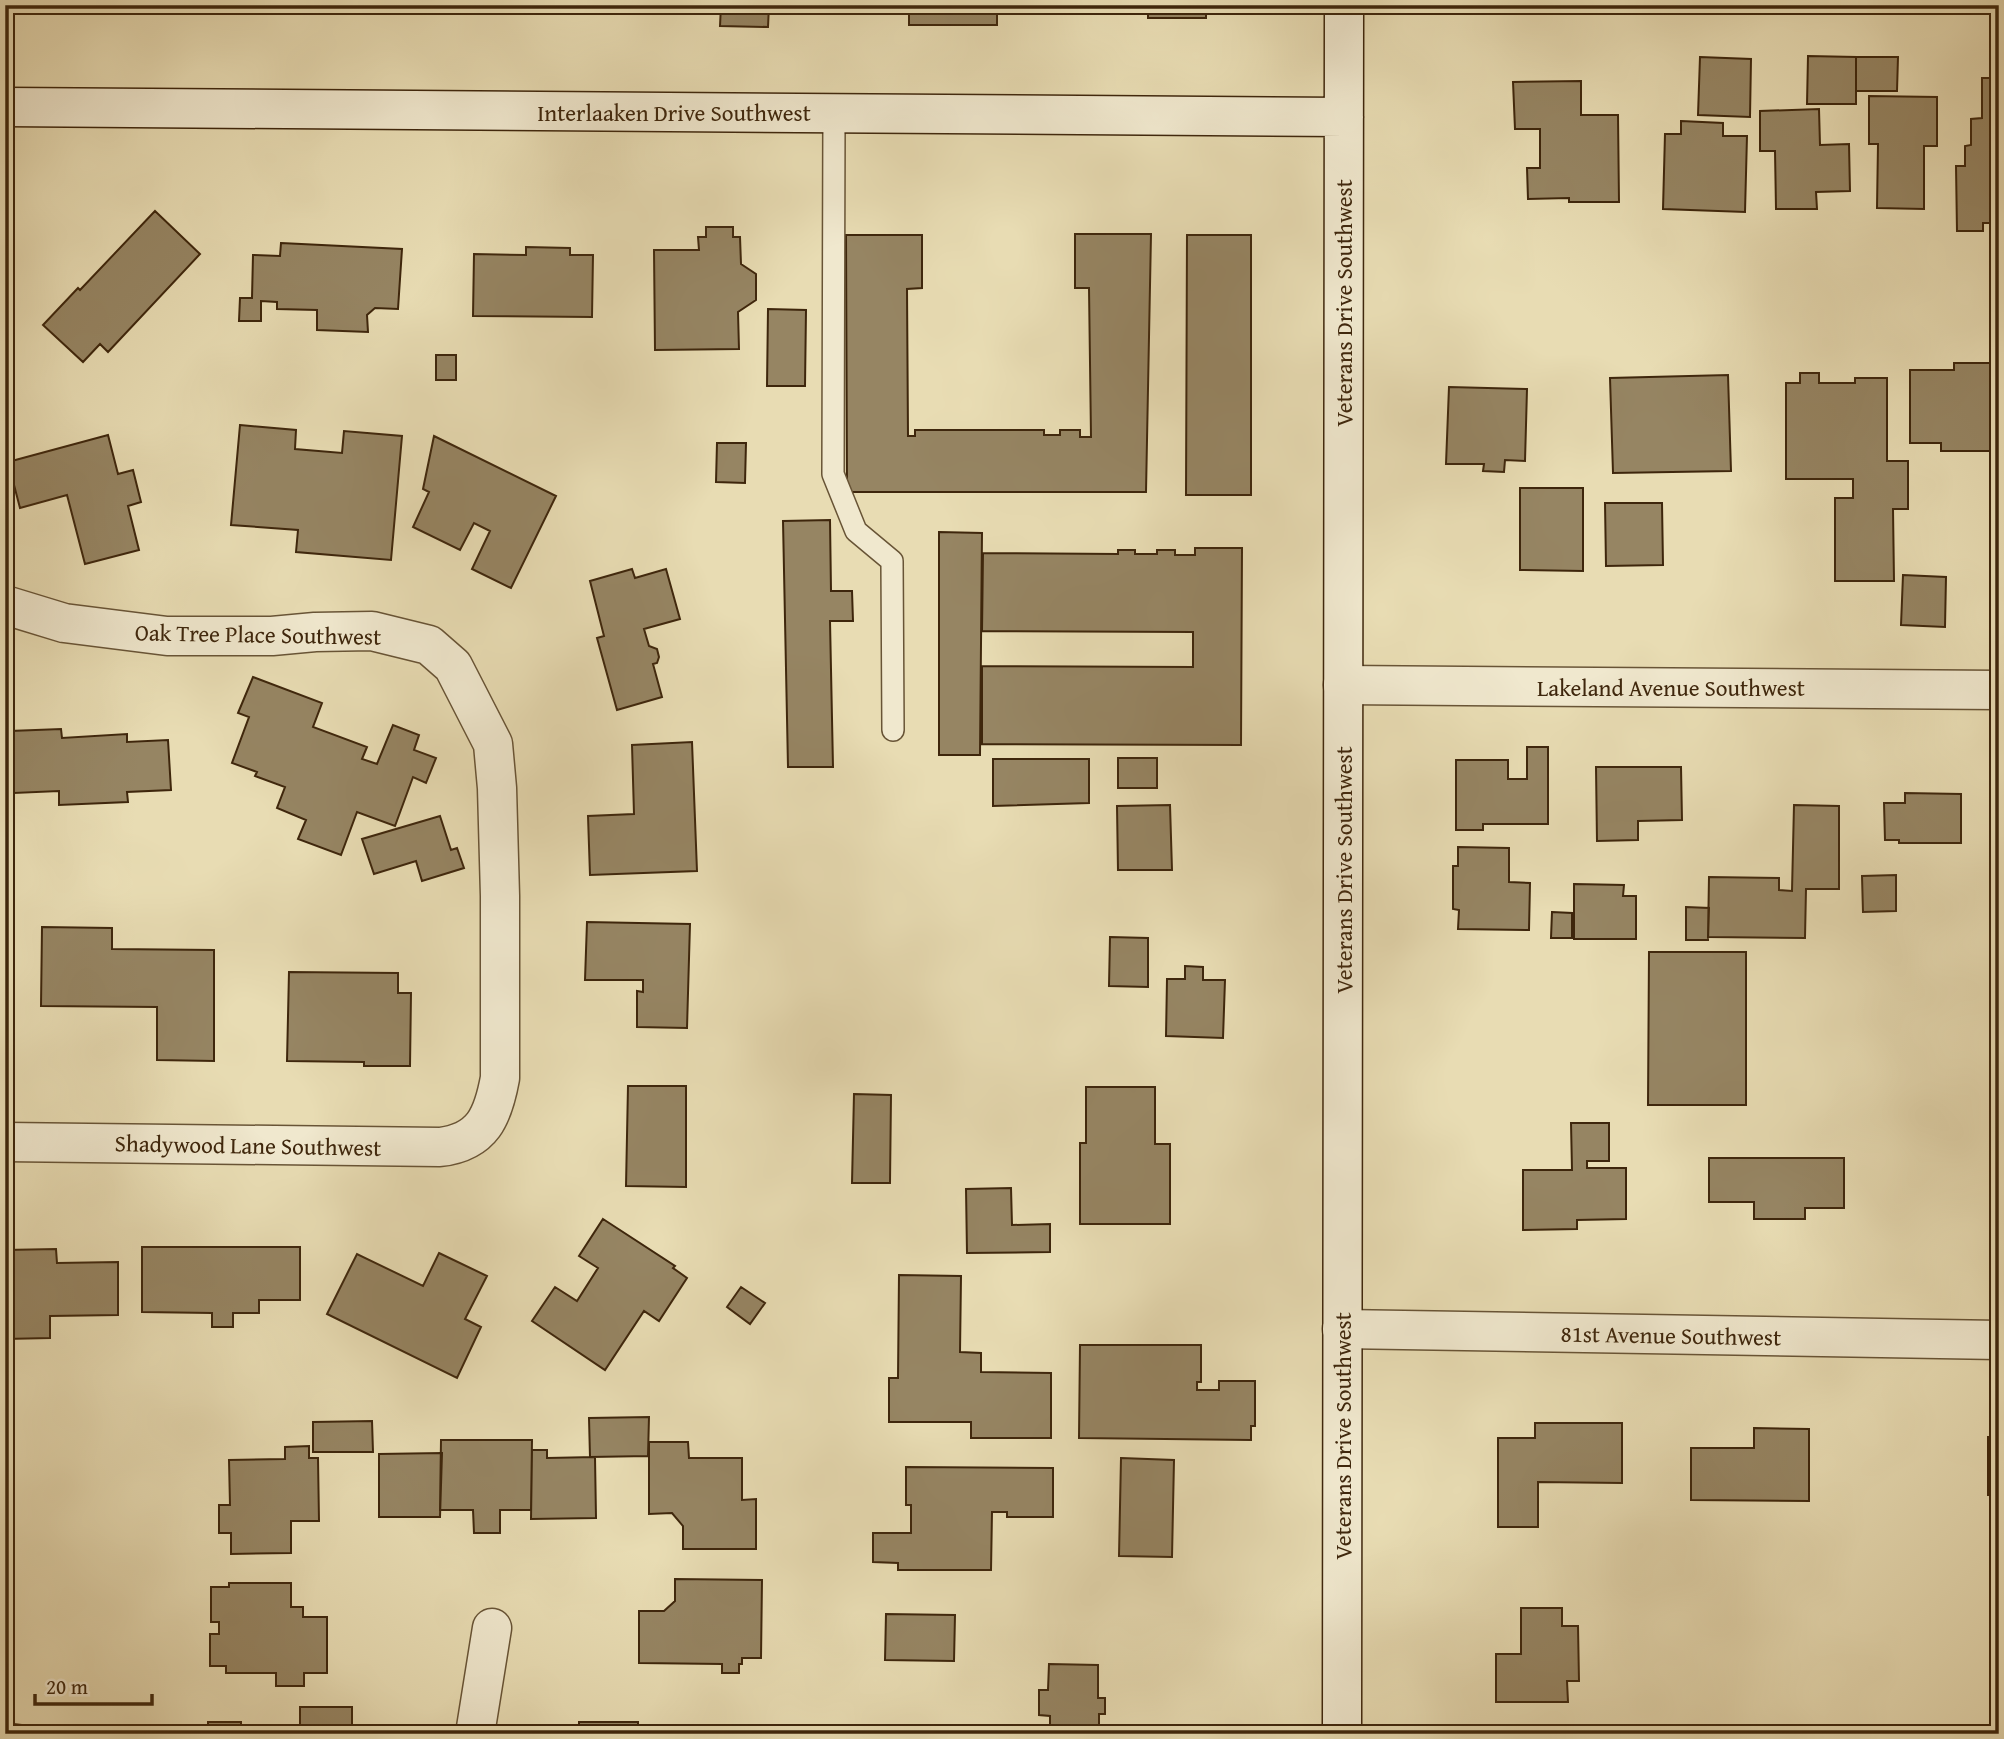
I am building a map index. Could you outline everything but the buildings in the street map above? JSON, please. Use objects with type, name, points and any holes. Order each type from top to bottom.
[{"type":"street","name":"Veterans Drive Southwest","points":[[1342,1734],[1344,5]]},
{"type":"street","name":"Interlaaken Drive Southwest","points":[[5,107],[1344,117]]},
{"type":"street","name":"Oak Tree Place Southwest","points":[[5,605],[64,623],[166,636],[272,636],[372,631],[429,645],[453,666],[493,744],[497,788],[500,1078],[494,1107],[484,1125]]},
{"type":"street","name":"Lakeland Avenue Southwest","points":[[1343,685],[1999,690]]},
{"type":"street","name":"Shadywood Lane Southwest","points":[[5,1142],[440,1147],[458,1145],[472,1137],[484,1125]]},
{"type":"street","name":"81st Avenue Southwest","points":[[1342,1329],[1999,1340]]},
{"type":"street","points":[[475,1734],[492,1628]]},
{"type":"lane","points":[[834,113],[833,474],[856,531],[892,561],[893,730]]}]
